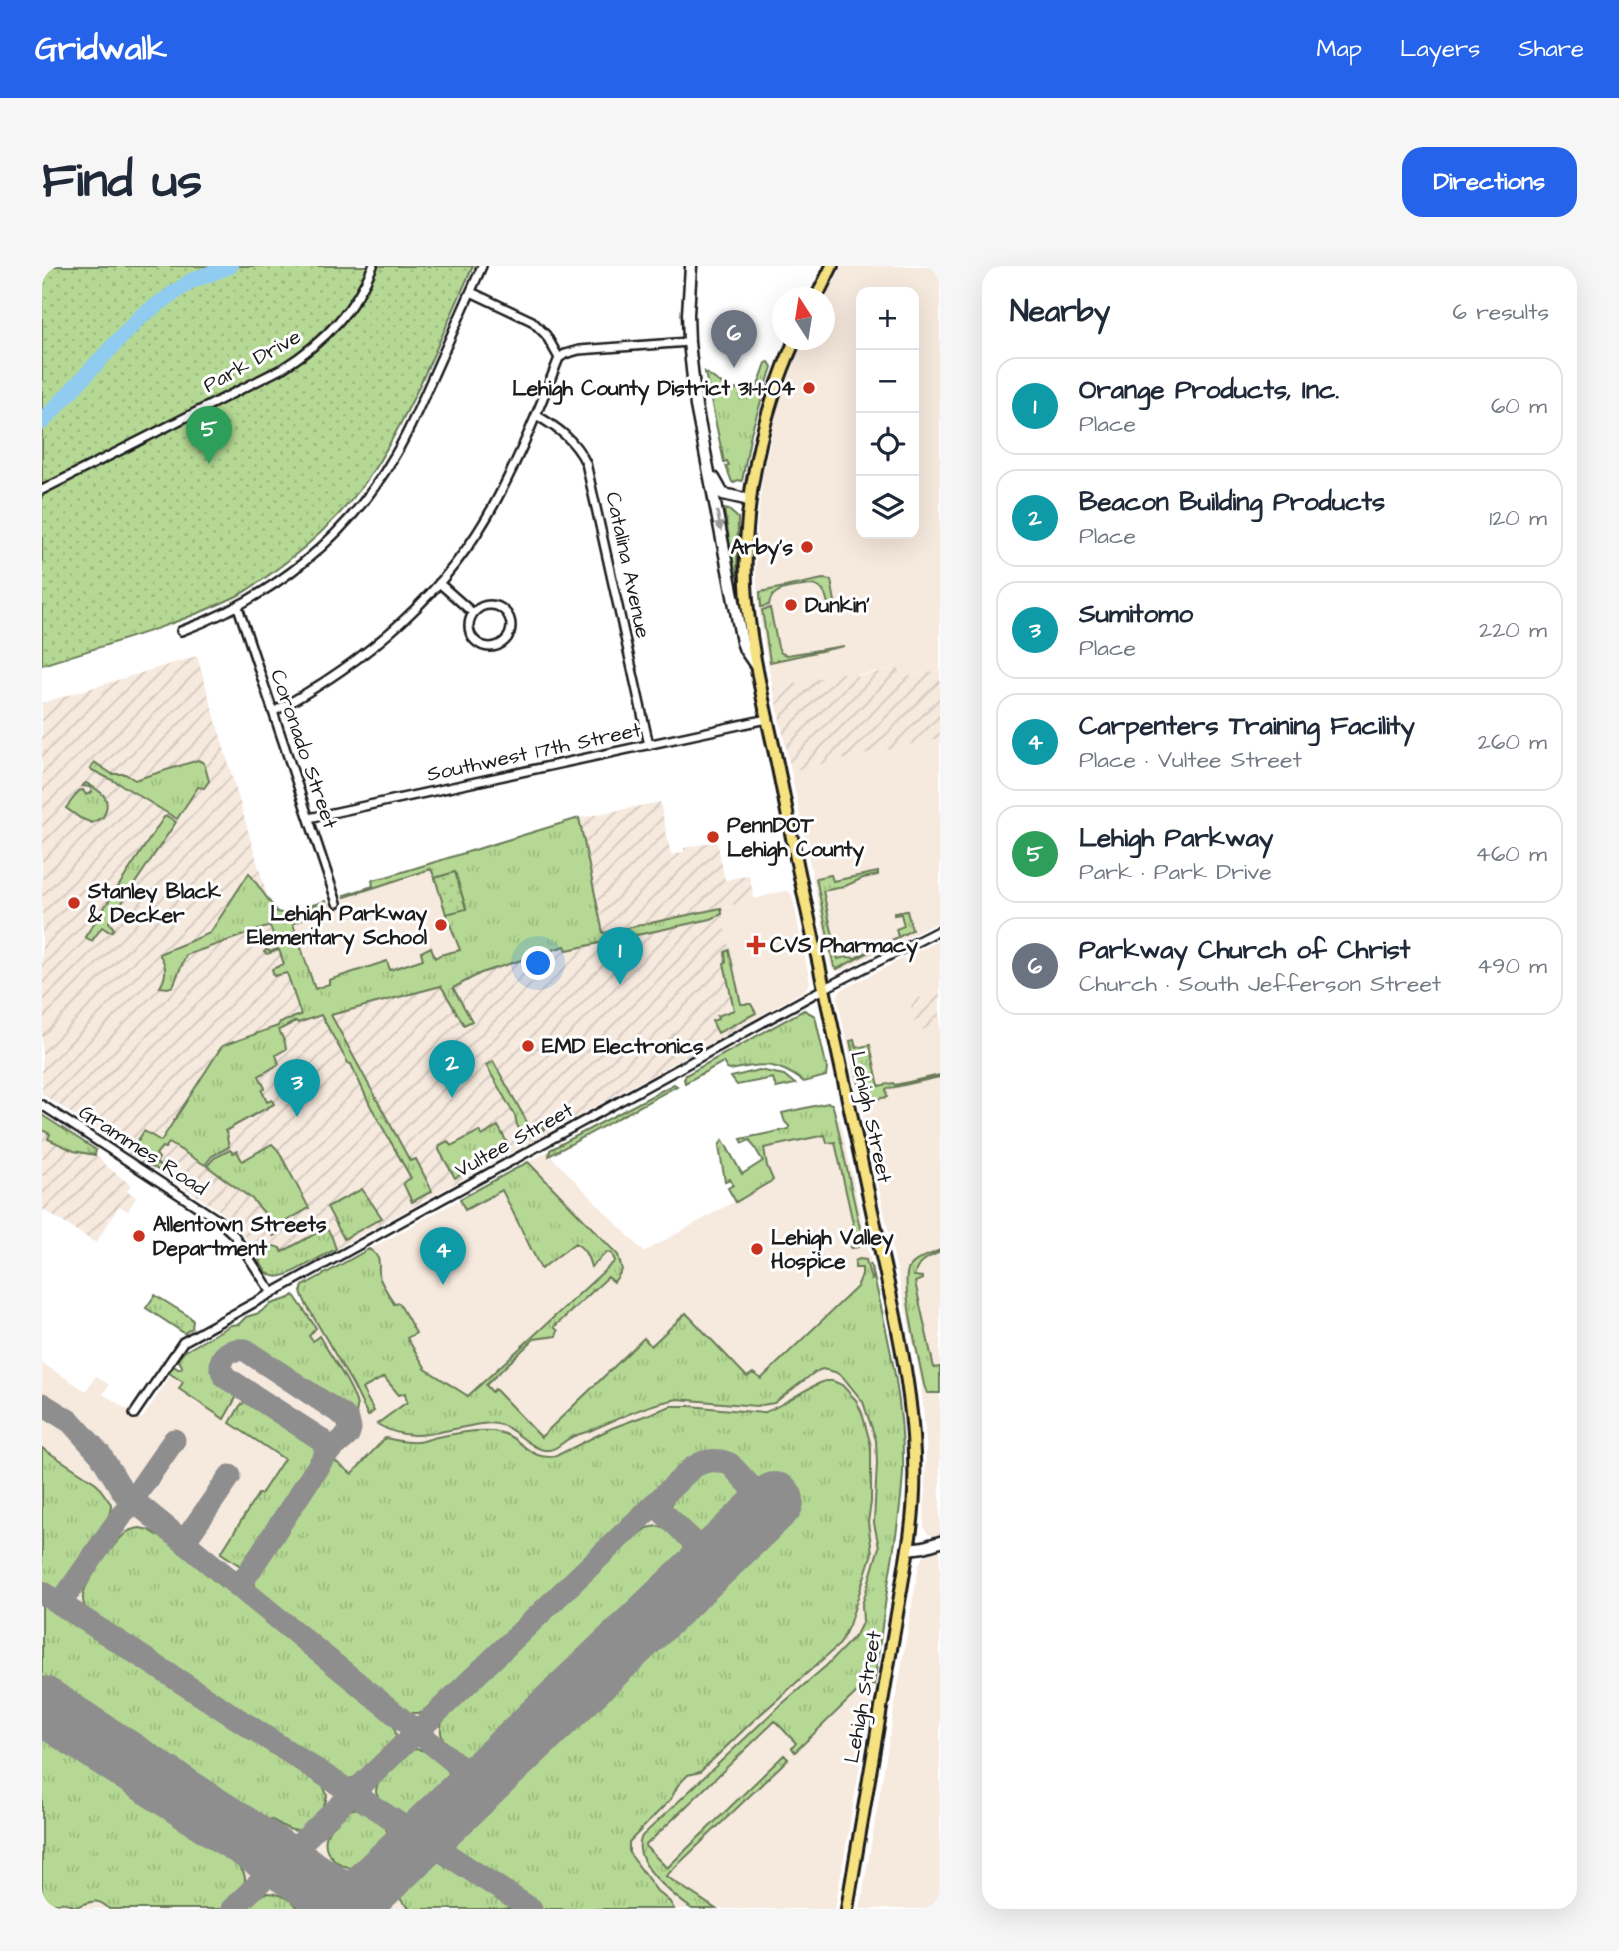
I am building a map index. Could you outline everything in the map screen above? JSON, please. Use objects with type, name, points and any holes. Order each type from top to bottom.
[{"type":"main road","points":[[691,266],[688,314],[696,406],[742,642],[756,667]]},
{"type":"main road","points":[[822,287],[832,266]]},
{"type":"main road","name":"Lehigh Street","points":[[791,350],[768,416],[750,500],[746,588],[756,667],[909,1386],[915,1467],[908,1549],[847,1909]]},
{"type":"main road","points":[[706,454],[716,484],[723,494],[750,500]]},
{"type":"main road","points":[[908,1549],[940,1542]]},
{"type":"street","name":"Park Drive","points":[[42,490],[299,358],[341,320],[373,266]]},
{"type":"street","points":[[181,631],[238,607],[273,586],[316,552],[369,496],[407,433],[482,266]]},
{"type":"street","points":[[471,292],[532,321],[546,335],[559,358]]},
{"type":"street","points":[[273,712],[334,677],[363,656],[403,621],[439,583],[467,547],[497,499],[559,358],[579,350],[689,342]]},
{"type":"street","name":"Catalina Avenue","points":[[536,415],[563,431],[586,463],[649,745]]},
{"type":"street","points":[[439,583],[473,613]]},
{"type":"street","points":[[492,605],[505,611],[512,624],[508,638],[490,648],[478,643],[470,633],[473,613],[492,605]]},
{"type":"street","name":"Coronado Street","points":[[238,607],[337,903]]},
{"type":"street","name":"Southwest 17th Street","points":[[309,818],[767,719]]},
{"type":"street","name":"Vultee Street","points":[[134,1414],[183,1342],[823,989],[940,930]]},
{"type":"street","name":"Grammes Road","points":[[42,1105],[218,1220],[234,1235],[272,1293]]},
{"type":"shaded area","points":[[842,266],[940,266],[940,670],[907,676],[898,668],[773,689],[760,622],[756,569],[763,473],[777,411],[799,350],[835,350],[835,287],[831,287]]},
{"type":"shaded area","points":[[197,656],[271,909],[313,1017],[329,1013],[331,1015],[442,986],[603,933],[579,818],[660,802],[671,855],[684,852],[684,848],[717,841],[725,880],[749,875],[754,899],[721,908],[745,1024],[285,1277],[268,1274],[245,1237],[220,1211],[42,1094],[42,703]]},
{"type":"shaded area","points":[[898,668],[907,676],[940,670],[940,738],[791,771],[773,689],[851,671],[857,676]]},
{"type":"shaded area","points":[[940,738],[940,921],[841,971],[835,971],[831,967],[791,771]]},
{"type":"shaded area","name":"Lehigh Parkway Elementary School","points":[[579,818],[580,827],[442,986],[331,1015],[328,1013],[313,1017],[278,917]]},
{"type":"shaded area","points":[[784,891],[792,895],[810,982],[805,990],[745,1024],[721,908]]},
{"type":"shaded area","points":[[940,940],[940,1536],[936,1537],[928,1534],[924,1527],[926,1444],[921,1384],[837,997],[841,990]]},
{"type":"shaded area","points":[[940,992],[940,1017],[933,1019],[935,1027],[917,1031],[910,1000]]},
{"type":"shaded area","points":[[840,1119],[872,1268],[894,1433],[864,1685],[874,1685],[835,1909],[42,1909],[42,1363],[86,1391],[96,1376],[109,1385],[103,1394],[142,1419],[171,1375],[183,1382],[205,1352],[310,1302],[303,1286],[550,1150],[549,1156],[644,1252],[773,1180],[751,1138]]},
{"type":"shaded area","points":[[42,1130],[50,1134],[49,1140],[100,1158],[131,1185],[127,1191],[136,1197],[128,1211],[119,1206],[96,1243],[42,1209]]},
{"type":"shaded area","points":[[940,1550],[940,1909],[860,1909],[919,1564],[924,1556]]},
{"type":"green space","points":[[42,266],[473,266],[424,376],[383,456],[358,492],[319,535],[256,585],[214,607],[42,665]]},
{"type":"green space","points":[[769,362],[772,367],[751,433],[742,481],[734,483],[726,466],[729,465],[727,461],[724,462],[705,372],[730,390],[746,388],[756,391],[766,363]]},
{"type":"green space","points":[[724,509],[738,518],[737,576],[735,575]]},
{"type":"green space","points":[[823,579],[831,580],[836,607],[834,611],[830,611],[823,591],[810,585],[779,591],[774,594],[769,605],[761,607],[760,592]]},
{"type":"green space","points":[[770,608],[781,653],[787,655],[844,646],[770,662],[762,610]]},
{"type":"green space","points":[[198,760],[204,763],[209,781],[204,788],[198,787],[177,819],[90,769],[94,762],[112,774],[125,774],[135,780]]},
{"type":"green space","points":[[86,783],[104,796],[107,805],[103,817],[92,823],[66,808],[79,791],[83,790],[86,795],[92,792],[90,787],[82,786]]},
{"type":"green space","points":[[164,817],[176,822],[109,922],[114,929],[108,931],[102,927],[92,941],[85,937]]},
{"type":"green space","points":[[579,818],[603,933],[721,908],[722,914],[711,919],[567,950],[565,946],[481,973],[453,988],[472,1021],[464,1025],[441,986],[331,1015],[410,1161],[416,1159],[432,1191],[412,1202],[403,1183],[411,1178],[370,1105],[351,1064],[321,1015],[298,1023],[296,1021],[279,1030],[286,1049],[276,1055],[279,1064],[259,1076],[265,1088],[262,1091],[267,1102],[272,1100],[274,1104],[225,1131],[229,1147],[212,1156],[205,1165],[169,1143],[156,1154],[159,1158],[156,1163],[162,1167],[168,1162],[163,1173],[130,1153],[144,1131],[161,1141],[222,1046],[301,1015],[287,973],[274,976],[272,969],[284,964],[279,950],[267,954],[264,952],[267,949],[270,952],[277,949],[270,926],[186,955],[173,986],[160,987],[165,971],[159,954],[210,933],[249,873],[277,912],[285,914],[325,901],[328,908],[303,917],[293,924],[315,989],[329,984],[329,980],[387,961],[390,970],[423,959],[421,952],[431,947],[435,958],[460,950],[446,914],[466,908],[455,872],[435,878],[431,869],[345,897],[344,895],[373,886],[372,880]]},
{"type":"green space","points":[[455,872],[466,909],[446,914],[435,878]]},
{"type":"green space","points":[[878,872],[878,875],[823,891],[838,959],[855,958],[898,937],[896,929],[904,926],[901,914],[894,913],[907,911],[912,930],[837,969],[834,967],[816,878],[831,875],[833,881]]},
{"type":"green space","points":[[729,950],[741,1004],[751,1004],[756,1013],[718,1033],[712,1021],[718,1019],[717,1016],[734,1010],[724,963],[725,952]]},
{"type":"green space","points":[[804,1010],[815,1016],[827,1069],[826,1076],[804,1082],[777,1067],[760,1065],[730,1070],[723,1062],[685,1083],[686,1075]]},
{"type":"green space","points":[[854,1040],[856,1048],[870,1045],[879,1086],[940,1077],[886,1089],[887,1097],[863,1102],[850,1041]]},
{"type":"green space","points":[[493,1061],[532,1131],[544,1127],[563,1114],[565,1118],[526,1139],[486,1065]]},
{"type":"green space","points":[[759,1070],[784,1075],[795,1084],[776,1088],[773,1078],[737,1085],[731,1077]]},
{"type":"green space","points":[[674,1084],[677,1086],[549,1156],[550,1150]]},
{"type":"green space","points":[[832,1104],[834,1110],[863,1242],[858,1247],[851,1248],[851,1243],[857,1241],[835,1142],[827,1143],[825,1135],[764,1148],[773,1180],[736,1202],[728,1188],[733,1185],[730,1179],[725,1181],[719,1147],[723,1140],[742,1174],[763,1161],[750,1140],[743,1143],[741,1139],[789,1129],[782,1113]]},
{"type":"green space","points":[[42,1115],[96,1150],[95,1155],[74,1151],[48,1139],[50,1134],[42,1130]]},
{"type":"green space","points":[[498,1126],[510,1148],[455,1178],[439,1150],[440,1145],[448,1141],[451,1146],[479,1131],[482,1136]]},
{"type":"green space","points":[[272,1144],[278,1150],[309,1208],[276,1227],[279,1233],[273,1236],[267,1228],[273,1223],[252,1199],[207,1166],[214,1158],[230,1150],[233,1153],[237,1151],[242,1161]]},
{"type":"green space","points":[[528,1162],[618,1255],[622,1270],[614,1282],[608,1277],[554,1327],[558,1331],[556,1336],[534,1339],[486,1385],[492,1392],[495,1389],[541,1437],[644,1338],[651,1346],[686,1313],[747,1377],[753,1373],[761,1379],[857,1287],[862,1268],[855,1268],[855,1261],[866,1260],[871,1280],[870,1263],[872,1268],[898,1394],[903,1446],[898,1522],[874,1685],[864,1685],[795,1752],[792,1748],[796,1743],[775,1721],[645,1846],[667,1868],[784,1755],[788,1759],[666,1876],[716,1909],[692,1909],[665,1887],[647,1867],[642,1856],[642,1836],[856,1635],[863,1621],[862,1605],[879,1547],[874,1523],[876,1440],[863,1402],[843,1377],[822,1369],[774,1403],[756,1406],[678,1399],[667,1401],[574,1436],[549,1450],[542,1450],[510,1429],[494,1423],[423,1435],[401,1434],[377,1424],[407,1402],[405,1393],[399,1395],[384,1377],[362,1389],[374,1411],[368,1416],[306,1304],[301,1292],[303,1286],[369,1249],[377,1256],[383,1286],[394,1304],[399,1303],[416,1333],[407,1338],[424,1368],[468,1396],[615,1261],[612,1254],[607,1252],[591,1267],[586,1253],[575,1243],[541,1269],[502,1190],[465,1210],[460,1199]]},
{"type":"green space","points":[[362,1189],[382,1218],[344,1239],[327,1207]]},
{"type":"green space","points":[[322,1222],[336,1249],[284,1276],[272,1276],[262,1266],[258,1256],[274,1246],[282,1252],[322,1230],[319,1224]]},
{"type":"green space","points":[[940,1250],[921,1263],[914,1276],[922,1277],[915,1282],[934,1368],[940,1367],[940,1393],[927,1393],[912,1326],[907,1279],[910,1266]]},
{"type":"green space","points":[[155,1295],[190,1317],[193,1321],[192,1328],[184,1333],[146,1308]]},
{"type":"green space","points":[[294,1295],[316,1328],[309,1336],[313,1341],[319,1336],[351,1390],[357,1406],[353,1416],[238,1344],[223,1350],[210,1370],[242,1392],[224,1419],[179,1389],[183,1382],[169,1373],[174,1366],[181,1369],[178,1359],[184,1352],[271,1304]]},
{"type":"green space","points":[[825,1381],[842,1385],[856,1400],[862,1413],[871,1446],[871,1502],[868,1522],[872,1553],[849,1625],[840,1644],[700,1772],[688,1775],[678,1785],[671,1799],[629,1842],[629,1853],[674,1909],[542,1909],[457,1853],[451,1837],[460,1821],[784,1511],[735,1460],[718,1453],[709,1453],[689,1461],[426,1713],[407,1713],[256,1592],[255,1574],[331,1458],[352,1474],[385,1438],[419,1442],[457,1433],[483,1431],[506,1434],[538,1455],[556,1456],[612,1428],[671,1406],[763,1413]]},
{"type":"green space","points":[[250,1397],[311,1436],[317,1451],[315,1461],[249,1562],[242,1567],[221,1553],[258,1494],[261,1494],[284,1459],[230,1423],[240,1406]]},
{"type":"green space","points":[[42,1448],[96,1483],[111,1504],[107,1522],[88,1560],[74,1580],[58,1589],[42,1584]]},
{"type":"green space","points":[[710,1468],[723,1472],[734,1480],[743,1493],[743,1499],[735,1516],[708,1540],[701,1538],[671,1506],[681,1489]]},
{"type":"green space","points":[[657,1526],[678,1537],[684,1553],[678,1569],[666,1583],[485,1756],[470,1760],[450,1749],[442,1737],[441,1724],[444,1718],[627,1542],[647,1528]]},
{"type":"green space","points":[[140,1528],[159,1534],[393,1722],[396,1735],[393,1744],[364,1772],[349,1779],[341,1777],[90,1616],[83,1598],[89,1580],[124,1535],[130,1530]]},
{"type":"green space","points":[[42,1601],[314,1778],[324,1787],[327,1796],[315,1820],[304,1828],[292,1830],[271,1819],[263,1831],[42,1687]]},
{"type":"green space","points":[[42,1723],[247,1856],[239,1867],[245,1879],[237,1895],[222,1909],[109,1909],[101,1903],[89,1902],[75,1907],[54,1904],[48,1909],[42,1909]]},
{"type":"green space","points":[[415,1749],[428,1752],[439,1760],[450,1777],[444,1793],[426,1812],[407,1819],[381,1802],[376,1791],[386,1773],[403,1756]]},
{"type":"green space","points":[[360,1808],[372,1814],[385,1826],[390,1845],[366,1870],[337,1862],[326,1848],[329,1831],[336,1821],[346,1812]]},
{"type":"green space","points":[[428,1857],[439,1859],[516,1909],[411,1909],[401,1900],[399,1886],[415,1864]]},
{"type":"green space","points":[[266,1893],[284,1897],[299,1909],[245,1909]]},
{"type":"waterway","points":[[42,422],[140,317],[191,281],[230,266]]},
{"type":"taxiway","points":[[239,1587],[326,1454],[348,1435],[350,1429],[348,1420],[343,1415],[245,1350],[233,1351],[224,1356],[221,1365],[225,1377],[319,1438],[324,1443],[326,1454]]},
{"type":"taxiway","points":[[42,1404],[71,1422],[100,1454],[124,1493],[480,1783]]},
{"type":"taxiway","points":[[60,1604],[174,1440]]},
{"type":"taxiway","points":[[232,1909],[692,1468],[710,1461],[730,1464],[769,1506]]},
{"type":"taxiway","points":[[184,1542],[230,1476]]},
{"type":"taxiway","points":[[654,1504],[713,1560]]},
{"type":"taxiway","points":[[42,1592],[531,1909]]},
{"type":"runway","points":[[348,1909],[775,1501]]},
{"type":"runway","points":[[42,1705],[355,1909]]},
{"type":"place","name":"Parkway Church of Christ","points":[[734,368]]},
{"type":"place","name":"Lehigh County District 31-1-04","points":[[809,388]]},
{"type":"place","name":"Lehigh Parkway","points":[[209,464]]},
{"type":"place","name":"Arby's","points":[[807,547]]},
{"type":"place","name":"Dunkin'","points":[[791,605]]},
{"type":"place","name":"PennDOT Lehigh County","points":[[713,837]]},
{"type":"place","name":"Stanley Black & Decker","points":[[74,903]]},
{"type":"place","name":"Lehigh Parkway Elementary School","points":[[441,925]]},
{"type":"place","name":"CVS Pharmacy","points":[[756,945]]},
{"type":"place","name":"Orange Products, Inc.","points":[[620,985]]},
{"type":"place","name":"EMD Electronics","points":[[528,1046]]},
{"type":"place","name":"Beacon Building Products","points":[[452,1098]]},
{"type":"place","name":"Sumitomo","points":[[297,1117]]},
{"type":"place","name":"Allentown Streets Department","points":[[139,1236]]},
{"type":"place","name":"Lehigh Valley Hospice","points":[[757,1249]]},
{"type":"place","name":"Carpenters Training Facility","points":[[443,1285]]}]
